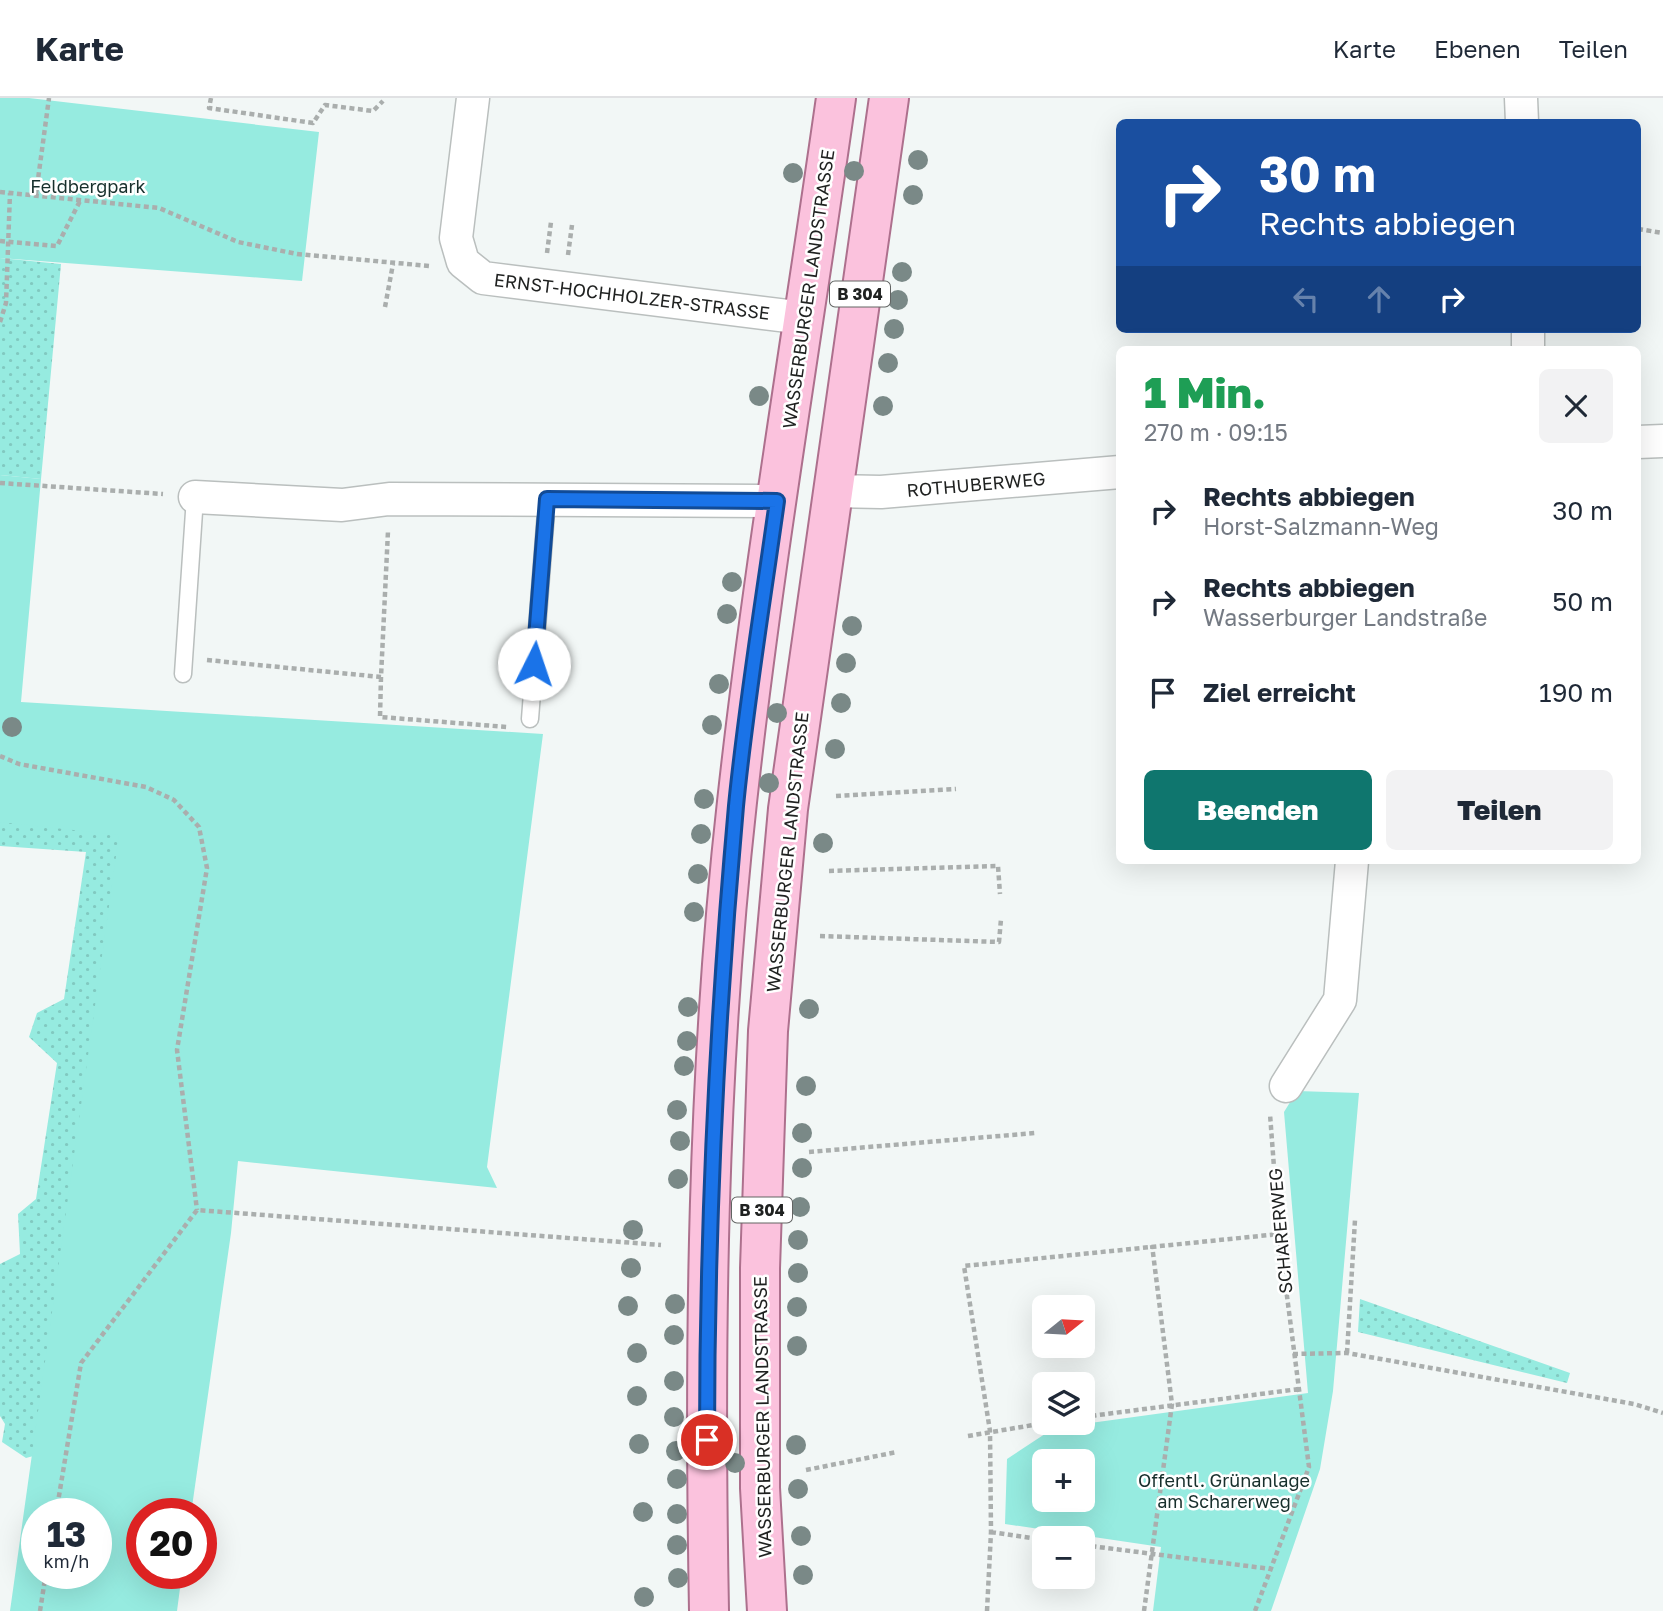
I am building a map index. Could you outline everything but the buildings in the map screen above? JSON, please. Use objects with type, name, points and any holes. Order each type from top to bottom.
[{"type":"main road","name":"WASSERBURGER LANDSTRASSE","points":[[709,1611],[707,1265],[718,1031],[737,802],[777,501],[836,98]]},
{"type":"main road","name":"WASSERBURGER LANDSTRASSE","points":[[767,1611],[760,1488],[760,1268],[768,1031],[788,809],[889,98]]},
{"type":"street","points":[[463,262],[456,238],[473,98]]},
{"type":"street","points":[[1521,98],[1522,119]]},
{"type":"street","name":"ERNST-HOCHHOLZER-STRASSE","points":[[463,262],[483,278],[804,318]]},
{"type":"street","points":[[1641,442],[1663,441]]},
{"type":"street","name":"ROTHUBERWEG","points":[[832,491],[881,492],[1116,472]]},
{"type":"street","points":[[195,497],[342,505],[389,499],[777,501]]},
{"type":"street","points":[[1286,1086],[1340,1000],[1352,864]]},
{"type":"lane","points":[[184,666],[195,497]]},
{"type":"lane","points":[[530,719],[547,499]]},
{"type":"path","points":[[36,194],[48,98]]},
{"type":"path","points":[[211,98],[209,108],[313,123],[325,105],[373,110],[383,102]]},
{"type":"path","points":[[0,192],[159,208],[250,244],[297,254],[423,267],[463,262]]},
{"type":"path","points":[[0,322],[6,303],[10,193]]},
{"type":"path","points":[[0,241],[57,246],[81,199]]},
{"type":"path","points":[[547,253],[551,222]]},
{"type":"path","points":[[1641,229],[1663,233]]},
{"type":"path","points":[[385,307],[393,264]]},
{"type":"path","points":[[0,483],[195,497]]},
{"type":"path","points":[[389,499],[380,717],[529,729],[530,719]]},
{"type":"path","points":[[184,666],[380,677]]},
{"type":"path","points":[[0,756],[19,764],[146,787],[174,800],[199,827],[207,868],[177,1050],[197,1210],[81,1363],[59,1498]]},
{"type":"path","points":[[836,796],[956,789]]},
{"type":"path","points":[[829,871],[998,866],[1000,894]]},
{"type":"path","points":[[820,936],[999,942],[1001,919]]},
{"type":"path","name":"SCHARERWEG","points":[[1255,1611],[1309,1467],[1279,1234],[1270,1110],[1286,1086]]},
{"type":"path","points":[[809,1152],[1035,1133]]},
{"type":"path","points":[[197,1210],[661,1245]]},
{"type":"path","points":[[1346,1353],[1355,1220]]},
{"type":"path","points":[[987,1611],[991,1532],[990,1431],[964,1266],[1279,1234]]},
{"type":"path","points":[[1144,1611],[1172,1404],[1152,1245]]},
{"type":"path","points":[[1293,1354],[1346,1353],[1634,1404],[1663,1413]]},
{"type":"path","points":[[1095,1415],[1299,1389]]},
{"type":"path","points":[[968,1436],[1032,1425]]},
{"type":"path","points":[[806,1470],[897,1452]]},
{"type":"path","points":[[991,1532],[1032,1538]]},
{"type":"path","points":[[1095,1547],[1271,1569]]},
{"type":"path","points":[[40,1611],[43,1589]]},
{"type":"green space","name":"Feldbergpark","points":[[0,98],[29,98],[319,132],[302,281],[0,258]]},
{"type":"green space","points":[[0,258],[61,264],[41,479],[0,475]]},
{"type":"green space","points":[[0,475],[41,479],[21,702],[543,734],[487,1167],[497,1188],[238,1161],[231,1233],[193,1498],[126,1498],[126,1589],[180,1589],[177,1611],[10,1611],[21,1533],[21,1589],[112,1589],[112,1498],[26,1498],[119,835],[0,822]]},
{"type":"green space","points":[[0,797],[155,810],[52,1451],[26,1458],[2,1442],[5,1424],[0,1416],[0,1264],[20,1254],[18,1214],[36,1199],[57,1063],[29,1037],[37,1013],[64,999],[86,852],[0,846]]},
{"type":"green space","name":"Offentl. Grünanlage am Scharerweg","points":[[1297,1091],[1359,1093],[1333,1391],[1320,1469],[1271,1611],[1153,1611],[1161,1547],[1095,1537],[1095,1526],[1032,1528],[1005,1524],[1007,1459],[1043,1435],[1095,1435],[1095,1422],[1308,1393],[1284,1112]]},
{"type":"green space","points":[[1360,1299],[1570,1373],[1567,1383],[1358,1332]]},
{"type":"route","points":[[534,664],[547,499],[777,501],[737,802],[718,1031],[707,1265],[707,1440]]}]
